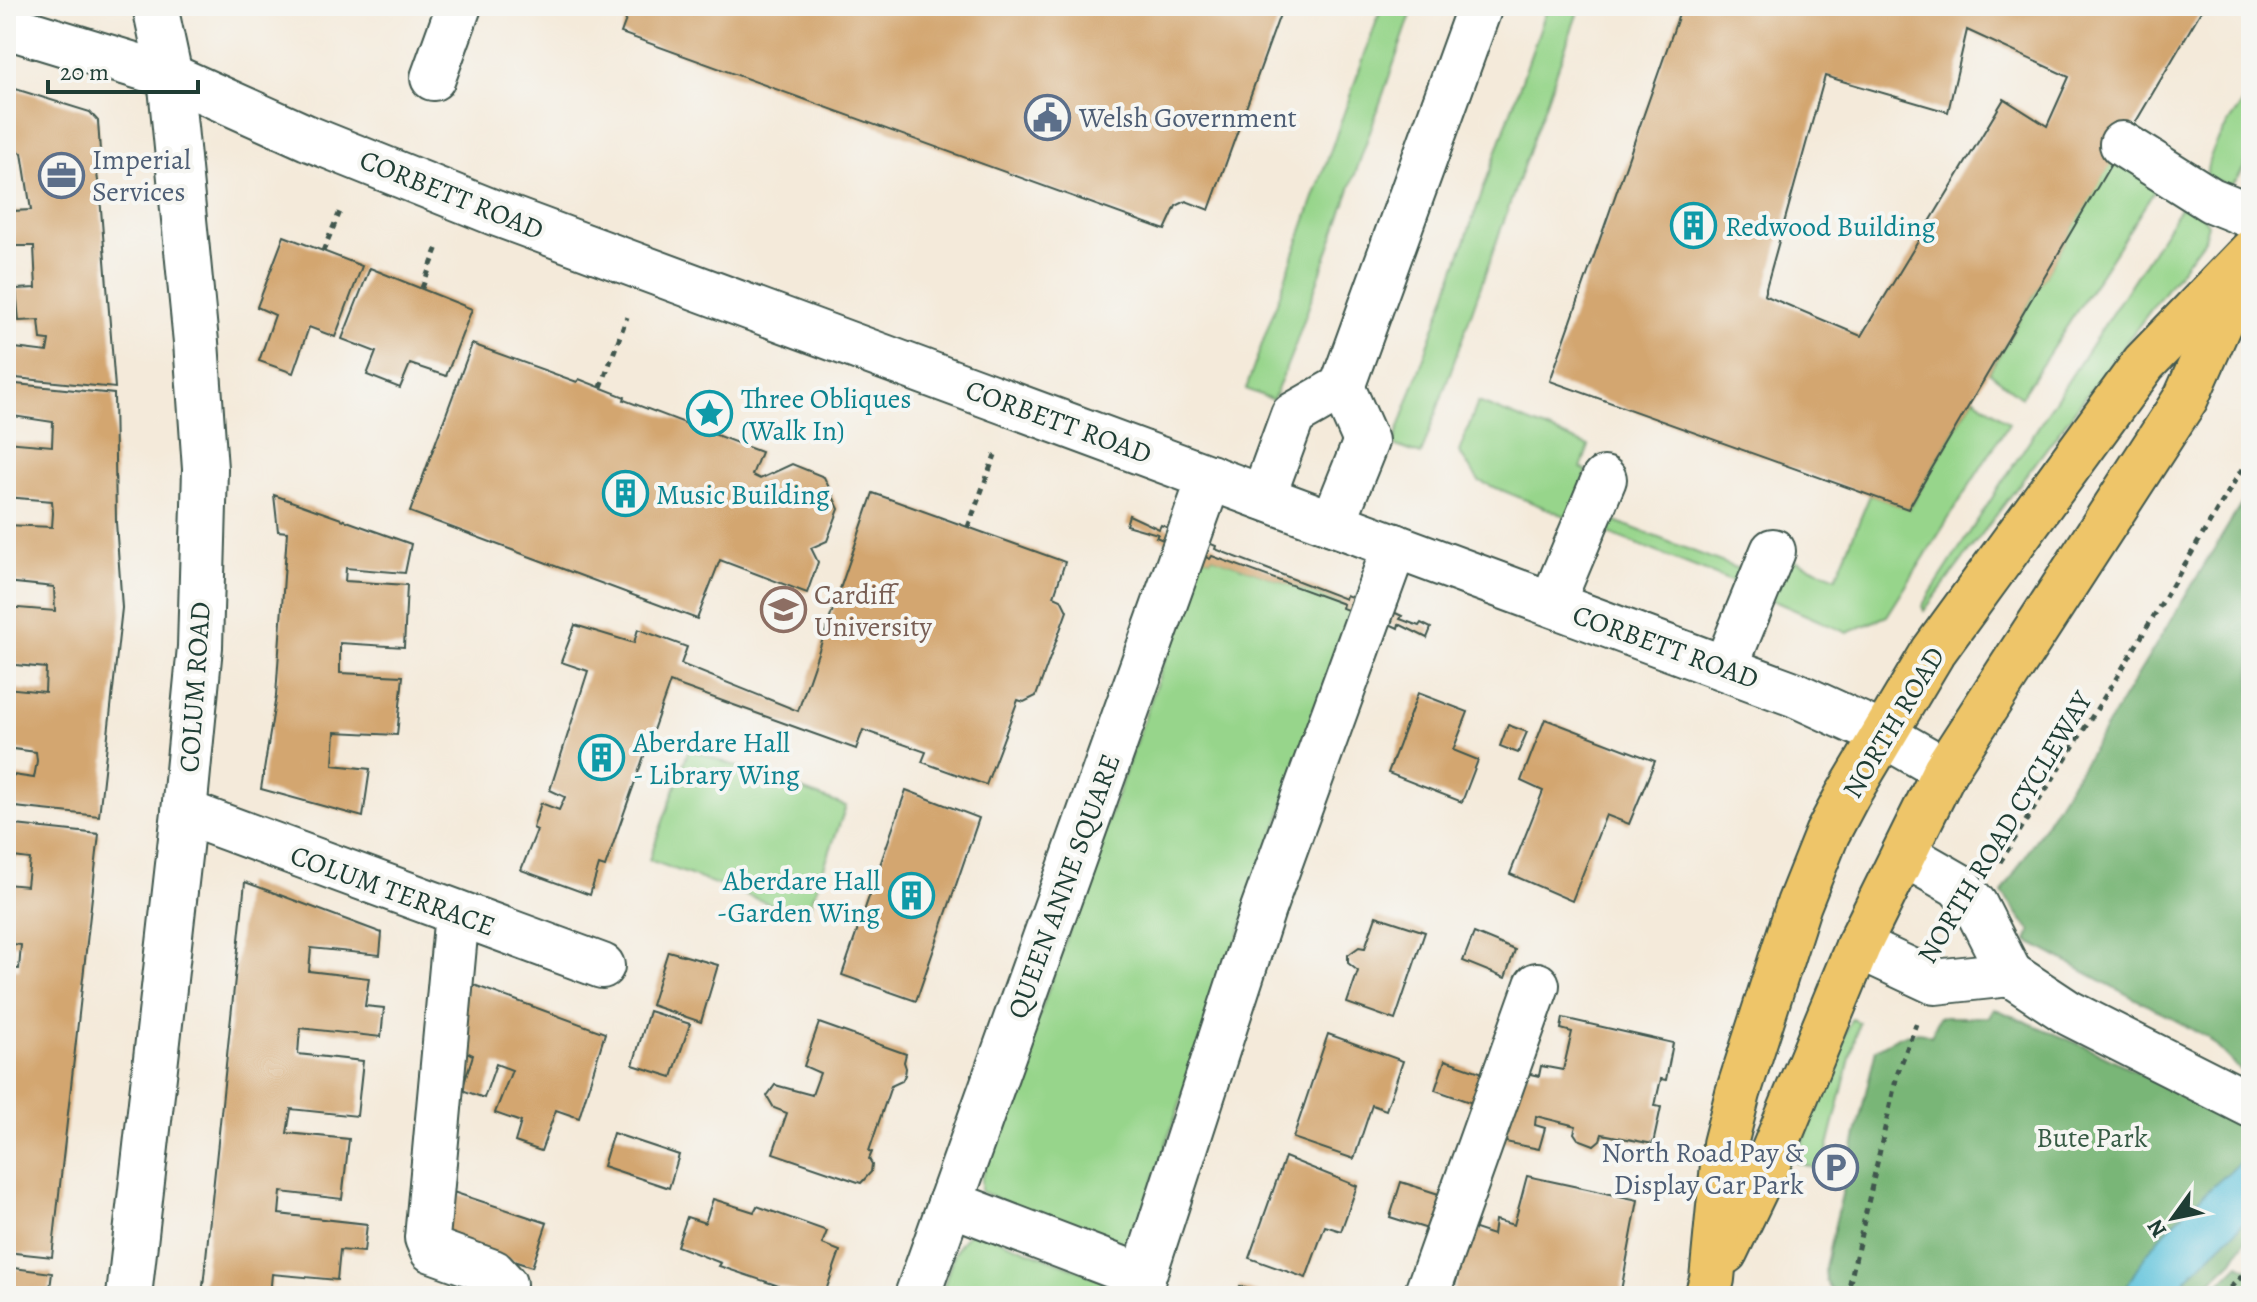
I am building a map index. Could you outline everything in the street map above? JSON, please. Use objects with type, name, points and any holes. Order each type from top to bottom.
[{"type":"main road","name":"NORTH ROAD","points":[[2251,252],[2186,398],[1945,770],[1858,946],[1773,1152],[1709,1288],[1725,1144],[1755,1038],[1799,904],[1827,834],[1933,652],[2144,363],[2251,252]]},
{"type":"street","name":"COLUM ROAD","points":[[129,1296],[200,647],[205,469],[170,76],[155,6]]},
{"type":"street","points":[[433,78],[459,6]]},
{"type":"street","points":[[1263,497],[1293,415],[1342,387],[1480,6]]},
{"type":"street","name":"CORBETT ROAD","points":[[6,26],[170,76],[308,138],[495,213],[1794,694],[1884,735],[1945,770]]},
{"type":"street","points":[[2122,144],[2211,200],[2251,216]]},
{"type":"street","points":[[1333,523],[1366,441],[1342,387]]},
{"type":"street","name":"QUEEN ANNE SQUARE","points":[[917,1296],[1210,477]]},
{"type":"street","points":[[1552,603],[1604,479]]},
{"type":"street","points":[[950,1203],[1140,1286],[1263,909],[1395,546]]},
{"type":"street","points":[[1725,668],[1773,551]]},
{"type":"street","name":"COLUM TERRACE","points":[[184,812],[602,966]]},
{"type":"street","points":[[1904,854],[1958,885],[1975,905],[2010,974],[2069,1013],[2251,1105]]},
{"type":"street","points":[[457,913],[427,1238],[432,1250],[493,1272],[504,1284],[503,1296]]},
{"type":"street","points":[[1858,946],[1935,982],[2010,974]]},
{"type":"street","points":[[1426,1296],[1537,985]]},
{"type":"path","points":[[323,251],[342,207]]},
{"type":"path","points":[[422,288],[438,247]]},
{"type":"path","points":[[601,387],[627,317]]},
{"type":"path","name":"NORTH ROAD CYCLEWAY","points":[[1975,905],[2251,454]]},
{"type":"path","points":[[968,527],[995,455]]},
{"type":"path","name":"NORTH ROAD CYCLEWAY","points":[[1847,1296],[1897,1075],[1935,982]]},
{"type":"path","points":[[2221,1296],[2251,1268]]},
{"type":"green space","points":[[1382,6],[1414,6],[1296,343],[1273,400],[1246,389]]},
{"type":"green space","points":[[1548,6],[1580,6],[1421,455],[1393,445]]},
{"type":"green space","points":[[2251,91],[2248,155],[2238,177],[2229,186],[2207,176],[2208,165],[2216,143]]},
{"type":"green space","points":[[2114,157],[2157,187],[2021,397],[1989,372]]},
{"type":"green space","points":[[2186,199],[2195,205],[2208,224],[2204,239],[1924,611],[1922,606]]},
{"type":"green space","points":[[1974,397],[2009,423],[1887,616],[1847,633],[1767,598],[1785,556],[1836,577],[1870,495],[1909,509]]},
{"type":"green space","points":[[1478,402],[1589,446],[1581,468],[1587,471],[1570,518],[1479,481],[1459,452]]},
{"type":"green space","points":[[2251,488],[2251,1075],[2239,1069],[2207,1037],[2027,941],[2031,932],[2002,893]]},
{"type":"green space","points":[[1607,518],[1747,572],[1741,585],[1603,531]]},
{"type":"green space","points":[[1202,555],[1343,604],[1352,611],[1130,1247],[1122,1252],[981,1192],[981,1180]]},
{"type":"green space","points":[[689,749],[846,806],[806,917],[649,860]]},
{"type":"green space","name":"Bute Park","points":[[1993,1008],[2091,1049],[2251,1128],[2251,1231],[2233,1260],[2195,1296],[1834,1296],[1826,1281],[1825,1267],[1876,1049],[1910,1033],[1931,1036],[1939,1017],[1989,1017]]},
{"type":"green space","points":[[1851,1019],[1859,1022],[1822,1171],[1795,1162]]},
{"type":"green space","points":[[975,1230],[1109,1282],[1113,1296],[941,1296],[956,1250]]},
{"type":"green space","points":[[2239,1264],[2251,1270],[2251,1296],[2207,1296]]},
{"type":"water","points":[[2251,1153],[2251,1216],[2182,1283],[2174,1296],[2123,1296],[2133,1274],[2162,1235]]},
{"type":"building","name":"Welsh Government","points":[[629,6],[1283,6],[1209,210],[1186,201],[1176,206],[1165,230],[621,33]]},
{"type":"building","name":"Redwood Building","points":[[1682,6],[2204,6],[1908,509],[1550,381]],"holes":[[[1967,30],[2069,77],[2047,126],[2004,99],[1861,336],[1764,295],[1825,76],[1948,112]]]},
{"type":"building","points":[[9,87],[90,112],[98,121],[100,151],[94,151],[115,388],[6,377],[6,347],[47,352],[49,340],[41,339],[39,320],[19,321],[16,289],[36,288],[34,246],[13,246],[13,211],[31,210],[22,153],[14,150]]},
{"type":"building","points":[[284,236],[362,266],[335,337],[309,327],[293,373],[259,361],[275,315],[257,307]]},
{"type":"building","points":[[370,268],[472,309],[446,376],[410,364],[400,388],[367,375],[376,352],[342,339]]},
{"type":"building","name":"Music Building","points":[[472,344],[577,382],[579,379],[625,397],[624,400],[761,452],[752,475],[760,479],[792,464],[824,477],[839,509],[827,541],[811,548],[818,562],[807,593],[720,560],[697,619],[410,512]]},
{"type":"building","points":[[6,383],[114,394],[116,522],[122,608],[99,816],[6,806],[6,774],[34,778],[37,761],[36,752],[6,748],[6,688],[45,692],[46,668],[6,664],[6,607],[55,611],[54,587],[6,582],[6,525],[52,527],[53,513],[52,501],[6,497],[6,442],[52,446],[53,422],[6,415]]},
{"type":"building","points":[[873,493],[1065,562],[1054,596],[1061,599],[1067,611],[1036,696],[1024,702],[1018,700],[986,785],[922,762],[926,752],[863,730],[856,749],[670,682],[605,867],[599,865],[590,895],[521,870],[537,830],[533,828],[541,803],[559,810],[565,797],[550,790],[588,671],[561,662],[575,625],[634,643],[638,629],[687,647],[681,664],[798,711]]},
{"type":"building","points":[[274,495],[411,544],[405,573],[346,568],[345,581],[407,585],[404,647],[340,643],[340,673],[403,676],[397,735],[335,732],[333,765],[370,769],[363,817],[261,789],[276,696],[287,532],[278,531]]},
{"type":"building","points":[[1129,515],[1159,529],[1161,525],[1174,530],[1170,543],[1156,537],[1158,534],[1126,525]]},
{"type":"building","points":[[1204,541],[1216,546],[1215,549],[1345,599],[1346,595],[1360,600],[1355,613],[1342,608],[1343,604],[1199,554]]},
{"type":"building","points":[[1389,610],[1402,616],[1400,619],[1431,628],[1427,638],[1399,624],[1398,628],[1385,622]]},
{"type":"building","points":[[1418,693],[1468,712],[1453,750],[1478,760],[1462,802],[1388,773]]},
{"type":"building","points":[[1545,719],[1655,761],[1629,824],[1606,815],[1572,901],[1510,874],[1543,791],[1521,781]]},
{"type":"building","points":[[1508,725],[1527,732],[1518,753],[1500,746]]},
{"type":"building","name":"Aberdare Hall -Garden Wing","points":[[906,790],[979,818],[916,1001],[842,975]]},
{"type":"building","points":[[6,824],[99,834],[52,1257],[6,1252],[6,1052],[11,1027],[6,1026],[6,968],[19,969],[21,945],[6,943],[6,884],[27,886],[30,859],[6,856]]},
{"type":"building","points":[[245,882],[382,933],[380,955],[311,948],[309,971],[369,978],[365,1006],[384,1008],[381,1037],[300,1028],[298,1054],[363,1061],[357,1116],[291,1109],[287,1133],[349,1139],[342,1199],[281,1192],[279,1214],[367,1224],[364,1252],[340,1250],[337,1280],[272,1274],[270,1296],[202,1296]]},
{"type":"building","points":[[1376,916],[1425,932],[1395,1020],[1347,1003],[1358,971],[1348,963],[1348,955],[1359,947],[1365,948]]},
{"type":"building","points":[[1474,933],[1515,950],[1505,978],[1463,961]]},
{"type":"building","points":[[668,951],[718,965],[701,1022],[651,1005]]},
{"type":"building","points":[[463,981],[605,1033],[579,1118],[556,1110],[541,1151],[515,1142],[521,1122],[495,1113],[512,1070],[496,1064],[484,1098],[462,1090],[473,1055],[458,1048]]},
{"type":"building","points":[[649,1011],[690,1024],[672,1077],[633,1065]]},
{"type":"building","points":[[1563,1018],[1673,1043],[1666,1080],[1661,1079],[1655,1106],[1661,1107],[1653,1144],[1602,1134],[1594,1145],[1578,1139],[1574,1133],[1576,1126],[1536,1116],[1535,1125],[1545,1128],[1539,1149],[1501,1141],[1526,1073],[1539,1076],[1541,1066],[1563,1070],[1572,1032],[1561,1029]]},
{"type":"building","points":[[819,1023],[906,1054],[905,1075],[902,1081],[891,1086],[869,1151],[872,1152],[869,1159],[871,1172],[861,1183],[773,1153],[787,1113],[774,1108],[767,1096],[775,1085],[812,1095],[820,1073],[804,1066]]},
{"type":"building","points":[[1328,1034],[1403,1061],[1386,1110],[1372,1105],[1354,1159],[1293,1138]]},
{"type":"building","points":[[1445,1060],[1489,1075],[1478,1105],[1435,1090]]},
{"type":"building","points":[[613,1133],[679,1155],[669,1188],[603,1166]]},
{"type":"building","points":[[1285,1157],[1357,1186],[1341,1231],[1325,1226],[1306,1278],[1249,1258]]},
{"type":"building","points":[[1527,1176],[1638,1200],[1620,1296],[1565,1293],[1564,1296],[1469,1296],[1453,1292],[1472,1228],[1493,1235],[1495,1220],[1514,1225]]},
{"type":"building","points":[[1401,1182],[1448,1197],[1437,1232],[1390,1217]]},
{"type":"building","points":[[444,1189],[547,1223],[532,1267],[442,1238]]},
{"type":"building","points":[[713,1199],[754,1212],[757,1206],[827,1231],[822,1244],[840,1251],[824,1296],[809,1296],[719,1266],[721,1263],[677,1246],[687,1217],[705,1223]]},
{"type":"building","points":[[6,1267],[52,1273],[49,1296],[6,1296]]},
{"type":"building","points":[[1240,1286],[1266,1296],[1236,1296]]},
{"type":"place","name":"Welsh Government","points":[[1048,117]]},
{"type":"place","name":"Imperial Services","points":[[61,175]]},
{"type":"place","name":"Redwood Building","points":[[1694,226]]},
{"type":"place","name":"Three Obliques (Walk In)","points":[[710,414]]},
{"type":"place","name":"Music Building","points":[[625,494]]},
{"type":"place","name":"Cardiff University","points":[[783,610]]},
{"type":"place","name":"Aberdare Hall - Library Wing","points":[[602,758]]},
{"type":"place","name":"Aberdare Hall -Garden Wing","points":[[911,896]]},
{"type":"place","name":"North Road Pay & Display Car Park","points":[[1835,1168]]}]
